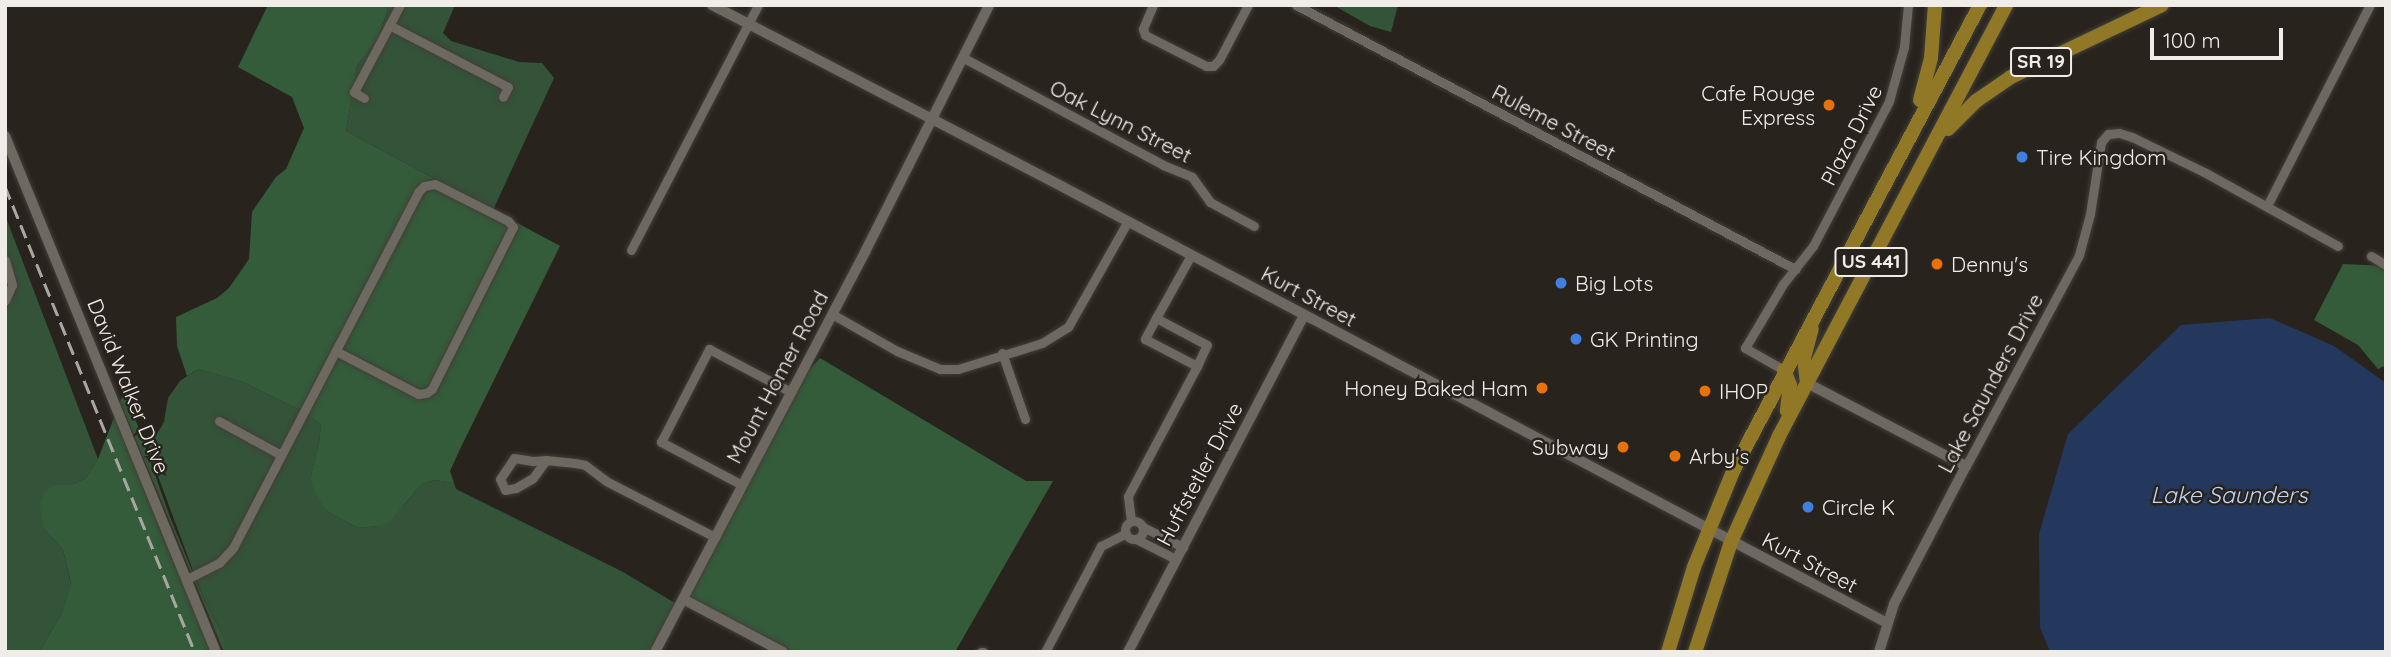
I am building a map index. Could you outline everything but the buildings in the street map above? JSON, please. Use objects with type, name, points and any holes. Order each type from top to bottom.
[{"type":"main road","points":[[1911,131],[1931,58],[1935,5]]},
{"type":"main road","name":"US 441","points":[[1668,652],[1708,530],[1734,469],[1784,370],[1980,5]]},
{"type":"main road","name":"US 441","points":[[1695,652],[1731,542],[1779,436],[2006,5]]},
{"type":"main road","name":"SR 19","points":[[1935,142],[1976,101],[2011,77],[2162,5]]},
{"type":"main road","points":[[1807,383],[1804,358],[1819,304]]},
{"type":"main road","points":[[1779,436],[1790,400],[1790,385],[1784,370]]},
{"type":"street","points":[[364,97],[354,92],[400,5]]},
{"type":"street","name":"Kurt Street","points":[[712,5],[1128,221],[1887,624]]},
{"type":"street","points":[[632,250],[758,5]]},
{"type":"street","name":"Mount Homer Road","points":[[656,652],[989,5]]},
{"type":"street","points":[[1153,5],[1143,29],[1145,35],[1206,66],[1213,66],[1219,60],[1248,5]]},
{"type":"street","name":"Ruleme Street","points":[[1296,5],[1795,269]]},
{"type":"street","name":"Plaza Drive","points":[[1784,370],[1745,348],[1762,315],[1813,246],[1892,94],[1904,47],[1908,5]]},
{"type":"street","points":[[2338,246],[2268,204],[2370,5]]},
{"type":"street","points":[[390,24],[508,87],[503,97]]},
{"type":"street","name":"Oak Lynn Street","points":[[962,57],[1163,165],[1192,177],[1210,202],[1254,226]]},
{"type":"street","name":"Lake Saunders Drive","points":[[1879,652],[1887,624],[1966,466],[2078,255],[2104,137],[2114,132],[2132,137],[2268,204]]},
{"type":"street","name":"David Walker Drive","points":[[5,136],[216,652]]},
{"type":"street","points":[[187,579],[227,557],[281,454],[424,186],[435,184],[508,221],[513,227],[511,236],[432,388],[426,393],[418,394],[336,351]]},
{"type":"street","points":[[832,314],[897,351],[940,369],[958,369],[1002,353],[1052,340],[1068,327],[1128,221]]},
{"type":"street","points":[[1191,255],[1145,339],[1197,366]]},
{"type":"street","points":[[2371,256],[2386,265]]},
{"type":"street","points":[[5,260],[12,285],[5,301]]},
{"type":"street","name":"Huffstetler Drive","points":[[1128,652],[1304,315]]},
{"type":"street","points":[[1045,652],[1101,546],[1121,535],[1127,525],[1131,517],[1128,496],[1207,345],[1156,318]]},
{"type":"street","points":[[742,485],[661,442],[709,349],[791,392]]},
{"type":"street","points":[[1002,353],[1025,419]]},
{"type":"street","points":[[1807,383],[1966,466]]},
{"type":"street","points":[[219,421],[281,454]]},
{"type":"street","points":[[546,460],[534,478],[516,488],[505,490],[500,479],[514,458],[546,460],[585,465],[606,481],[715,537]]},
{"type":"street","points":[[1131,517],[1143,527],[1182,547]]},
{"type":"street","points":[[1136,539],[1143,533],[1143,527]]},
{"type":"street","points":[[1121,535],[1136,539],[1176,559]]},
{"type":"street","points":[[1164,553],[1171,541]]},
{"type":"street","points":[[682,599],[783,652]]},
{"type":"green space","points":[[268,5],[383,5],[388,10],[378,39],[357,66],[346,131],[560,246],[450,471],[454,483],[435,480],[422,484],[390,521],[379,526],[358,528],[328,512],[317,497],[310,479],[321,425],[306,413],[243,382],[198,369],[187,376],[177,346],[176,317],[217,298],[229,288],[249,259],[252,212],[276,177],[286,169],[304,128],[292,97],[238,67]]},
{"type":"green space","points":[[383,5],[455,5],[443,33],[451,41],[519,62],[542,63],[554,78],[493,210],[346,131],[357,66],[378,39],[388,11]]},
{"type":"green space","points":[[1333,5],[1398,5],[1391,32],[1370,26]]},
{"type":"green space","points":[[5,215],[98,459],[86,478],[71,485],[54,485],[44,529],[63,550],[71,584],[62,613],[39,652],[5,652]]},
{"type":"green space","points":[[2343,264],[2386,266],[2386,365],[2378,369],[2358,345],[2314,320]]},
{"type":"green space","points":[[820,358],[1026,481],[1053,481],[955,652],[793,652],[689,598],[809,370]]},
{"type":"green space","points":[[198,369],[243,382],[306,413],[321,425],[310,479],[328,512],[358,528],[379,526],[404,505],[422,484],[435,480],[454,483],[456,489],[623,572],[675,603],[650,652],[224,652],[224,638],[202,595],[148,449],[164,422],[168,398],[180,381]]},
{"type":"green space","points":[[125,390],[170,517],[202,595],[224,638],[224,652],[120,402]]},
{"type":"green space","points":[[115,415],[211,652],[39,652],[62,613],[71,583],[63,550],[44,529],[40,505],[44,493],[54,485],[71,485],[86,478],[98,459]]},
{"type":"water","name":"Lake Saunders","points":[[2270,318],[2334,346],[2386,383],[2386,652],[2050,652],[2040,627],[2039,534],[2068,434],[2181,325]]},
{"type":"railway","points":[[5,186],[195,652]]},
{"type":"place","name":"Cafe Rouge Express","points":[[1829,105]]},
{"type":"place","name":"Tire Kingdom","points":[[2022,157]]},
{"type":"place","name":"Denny's","points":[[1937,264]]},
{"type":"place","name":"Big Lots","points":[[1561,283]]},
{"type":"place","name":"GK Printing","points":[[1576,339]]},
{"type":"place","name":"Honey Baked Ham","points":[[1542,388]]},
{"type":"place","name":"IHOP","points":[[1705,391]]},
{"type":"place","name":"Subway","points":[[1623,447]]},
{"type":"place","name":"Arby's","points":[[1675,456]]},
{"type":"place","name":"Circle K","points":[[1808,507]]}]
